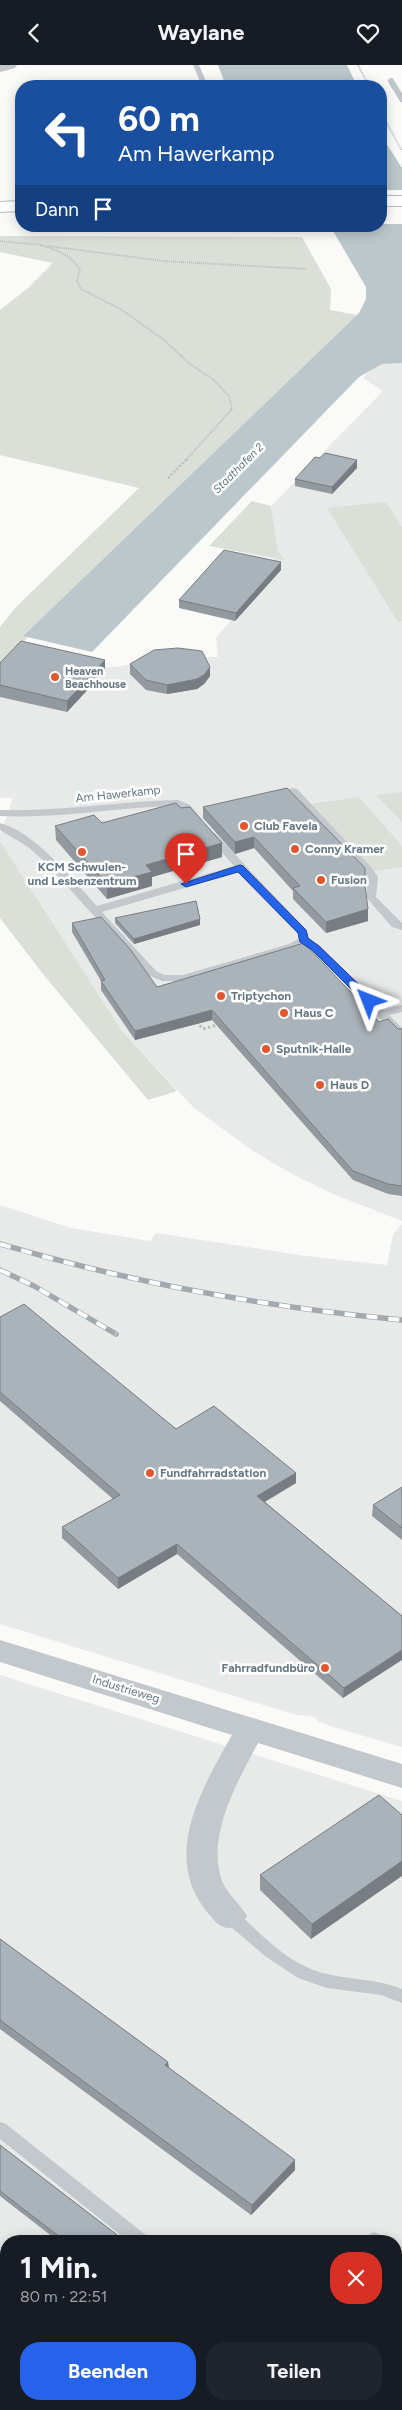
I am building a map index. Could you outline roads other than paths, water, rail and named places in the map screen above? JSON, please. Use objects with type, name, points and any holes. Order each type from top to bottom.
[{"type":"main road","points":[[387,201],[402,201]]},
{"type":"main road","points":[[0,207],[15,207]]},
{"type":"main road","points":[[387,214],[402,214]]},
{"type":"main road","points":[[0,220],[15,219]]},
{"type":"street","points":[[0,68],[10,65]]},
{"type":"street","name":"Industrieweg","points":[[0,1651],[402,1776]]},
{"type":"street","points":[[230,1916],[206,1883],[202,1846],[206,1822],[213,1802],[251,1729]]},
{"type":"lane","points":[[196,65],[202,80]]},
{"type":"lane","points":[[266,796],[293,791],[368,871],[372,877],[371,897],[396,925],[402,927]]},
{"type":"lane","name":"Am Hawerkamp","points":[[0,813],[22,815],[54,814],[163,803],[178,803],[195,812],[240,868],[302,933],[304,940],[316,948],[402,1035]]},
{"type":"lane","points":[[0,826],[32,845],[96,910],[152,973],[162,978],[184,978],[293,946],[304,940]]},
{"type":"lane","points":[[96,910],[240,868]]},
{"type":"lane","points":[[382,1014],[402,1008]]},
{"type":"lane","points":[[230,1916],[279,1958],[316,1979],[389,1989],[402,1996]]},
{"type":"lane","points":[[0,2129],[133,2235]]},
{"type":"water","points":[[218,65],[347,65],[354,80],[224,80]]},
{"type":"water","name":"Stadthafen 2","points":[[387,144],[402,168],[402,363],[382,364],[359,377],[92,652],[23,636],[359,313],[366,299],[366,287],[334,232],[387,232]]},
{"type":"waterway","points":[[391,81],[402,99]]},
{"type":"railway","points":[[0,1244],[99,1271],[199,1292],[249,1301],[402,1320]]},
{"type":"railway","points":[[0,1270],[34,1286],[116,1334]]},
{"type":"place","name":"Heaven Beachhouse","points":[[55,677]]},
{"type":"place","name":"Club Favela","points":[[244,826]]},
{"type":"place","name":"Conny Kramer","points":[[295,849]]},
{"type":"place","name":"KCM Schwulen- und Lesbenzentrum","points":[[82,852]]},
{"type":"place","name":"Fusion","points":[[321,880]]},
{"type":"place","name":"Triptychon","points":[[221,996]]},
{"type":"place","name":"Haus C","points":[[284,1013]]},
{"type":"place","name":"Sputnik-Halle","points":[[266,1049]]},
{"type":"place","name":"Haus D","points":[[320,1085]]},
{"type":"place","name":"Fundfahrradstation","points":[[150,1473]]},
{"type":"place","name":"Fahrradfundbüro","points":[[325,1668]]}]
